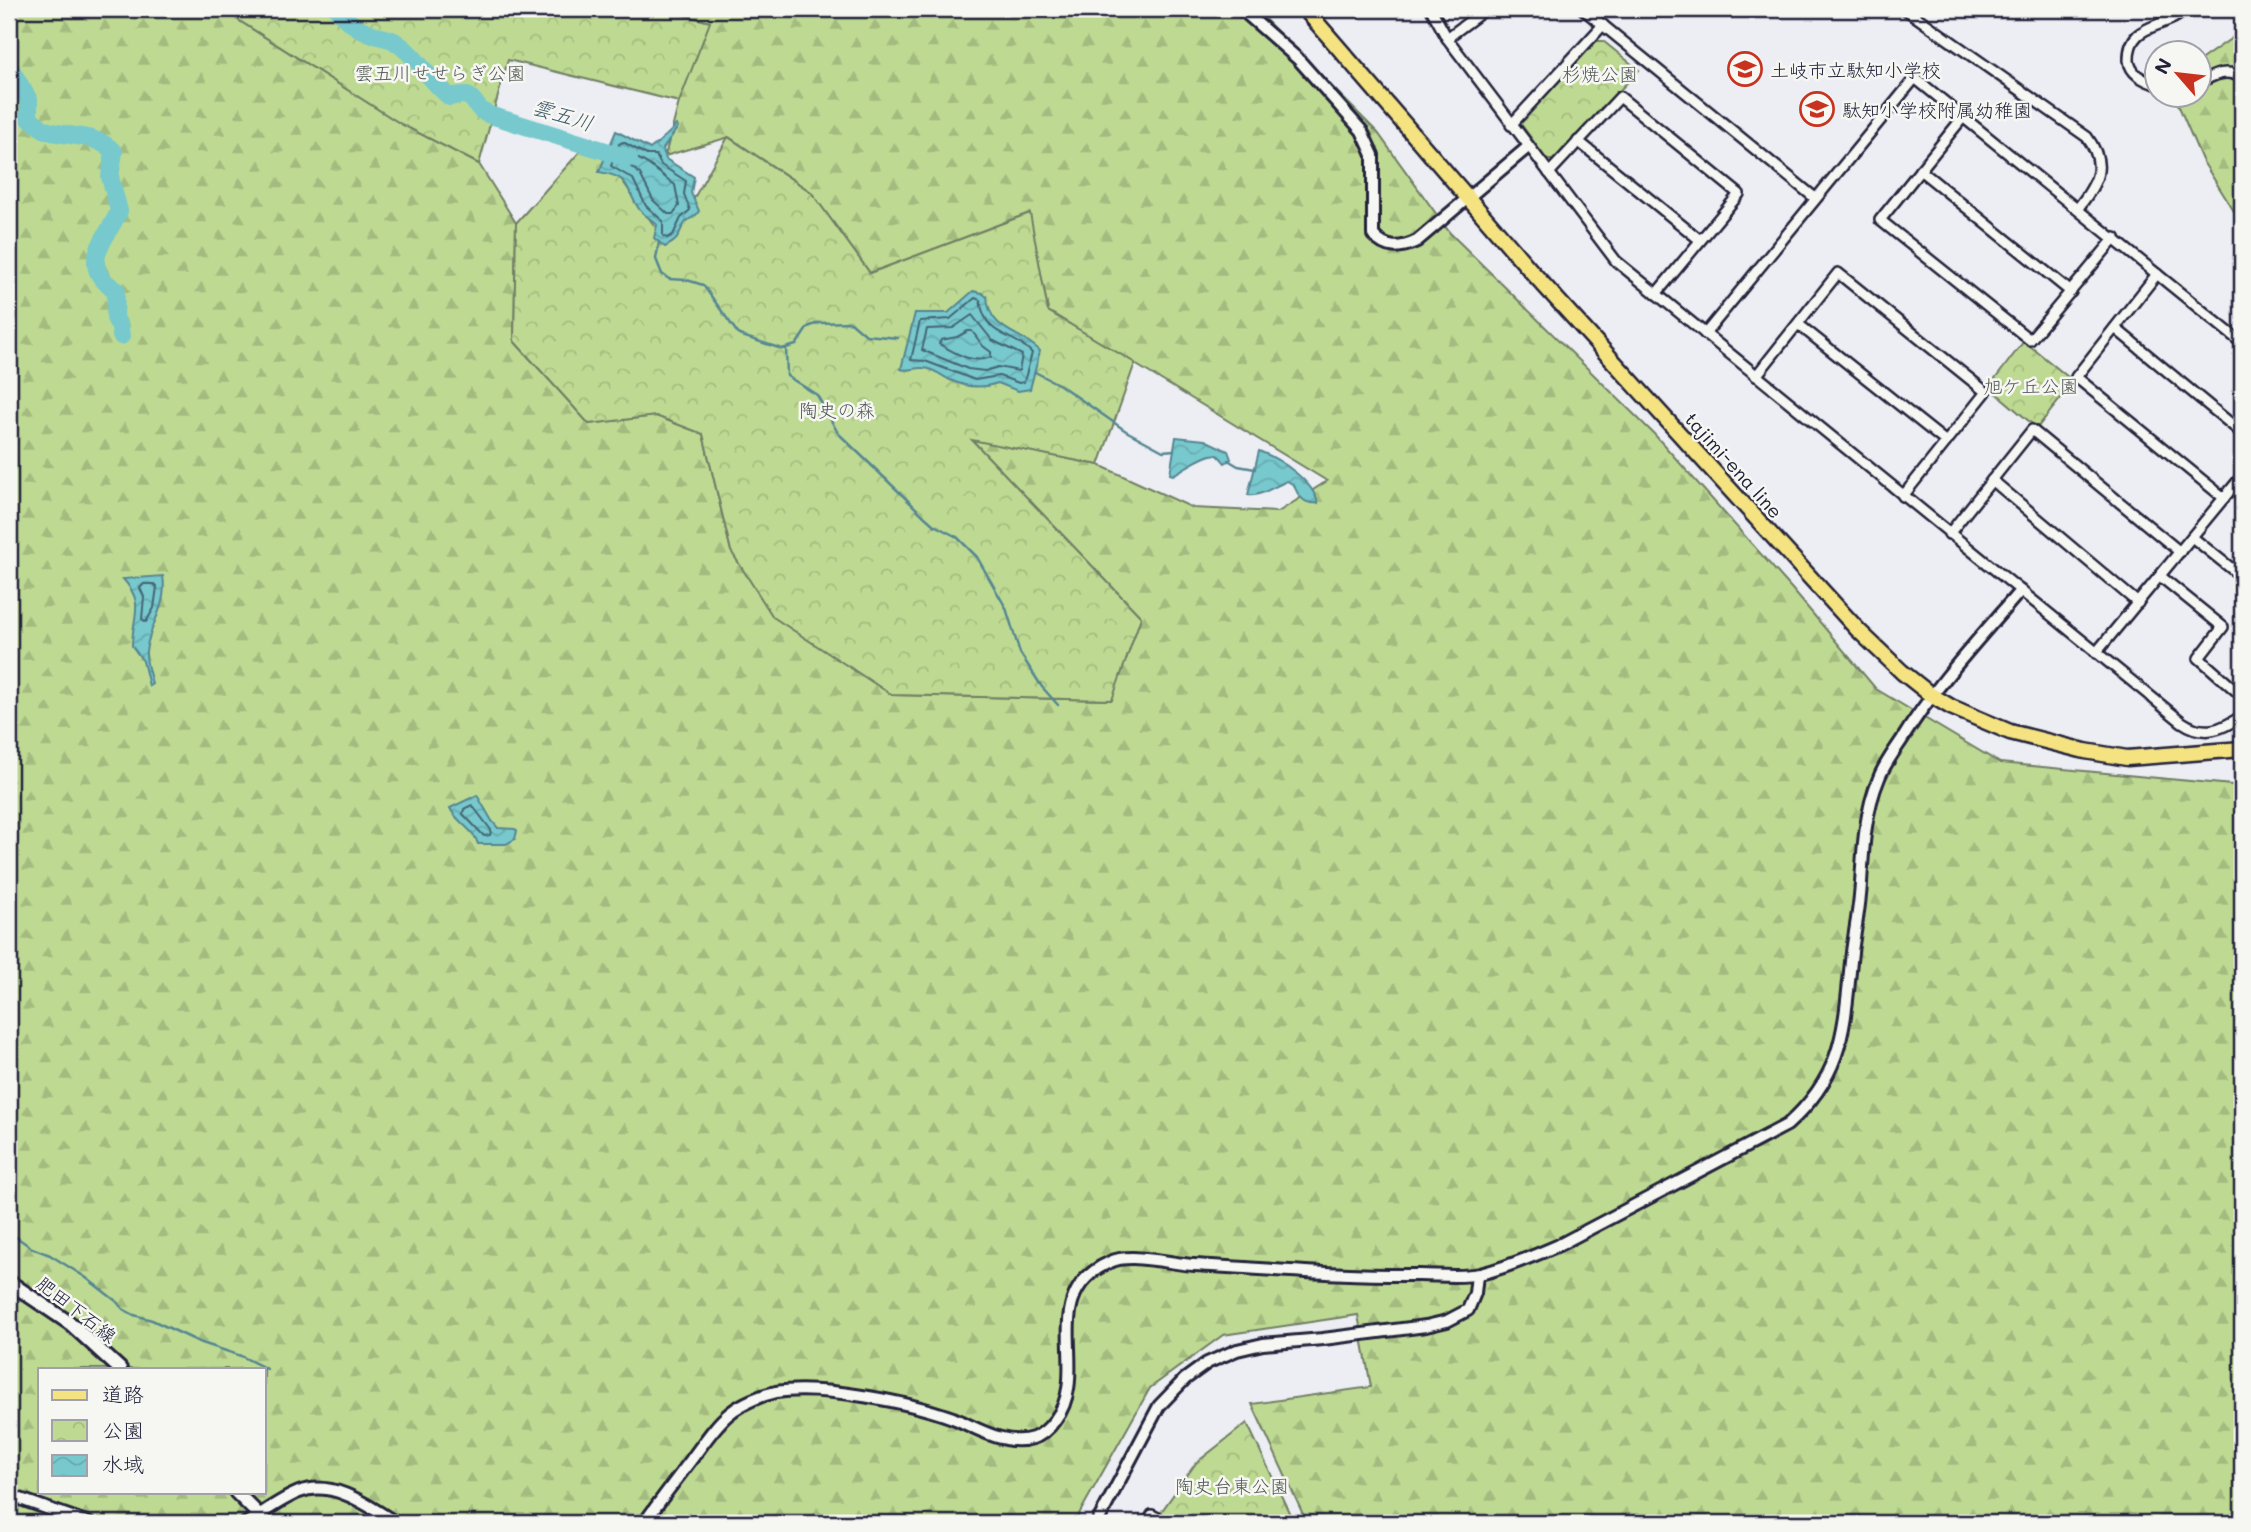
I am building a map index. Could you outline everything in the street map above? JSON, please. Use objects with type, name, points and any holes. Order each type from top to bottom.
[{"type":"main road","name":"tajimi-ena line","points":[[1305,9],[1532,272],[1858,630],[1902,672],[1931,695],[1951,707],[2010,732],[2085,751],[2127,758],[2242,749]]},
{"type":"main road","name":"肥田下石線","points":[[9,1282],[71,1324],[119,1368]]},
{"type":"main road","points":[[238,1494],[263,1519]]},
{"type":"street","points":[[1241,9],[1298,59],[1362,131],[1373,155],[1373,235],[1380,243],[1391,247],[1404,247],[1417,241],[1528,147]]},
{"type":"street","points":[[1431,9],[1447,37],[1511,125],[1616,261],[2192,729],[2203,732],[2233,722],[2242,716]]},
{"type":"street","points":[[1447,37],[1486,9]]},
{"type":"street","points":[[1583,9],[1815,198]]},
{"type":"street","points":[[1905,9],[2087,137],[2097,156],[2098,179],[2078,208]]},
{"type":"street","points":[[2142,78],[2130,66],[2129,56],[2138,33],[2145,28],[2174,19],[2186,9]]},
{"type":"street","points":[[1511,125],[1603,25]]},
{"type":"street","points":[[2212,77],[2224,72],[2234,72],[2242,78]]},
{"type":"street","points":[[1704,334],[1915,78],[2242,343]]},
{"type":"street","points":[[1549,173],[1620,97],[1739,194],[1656,294]]},
{"type":"street","points":[[1964,116],[1880,220],[2030,340],[2115,238]]},
{"type":"street","points":[[1578,142],[1700,240]]},
{"type":"street","points":[[1920,170],[2071,292]]},
{"type":"street","points":[[1756,376],[1838,274],[1986,392],[1903,496]]},
{"type":"street","points":[[2157,274],[2076,377],[2224,498]]},
{"type":"street","points":[[1798,324],[1946,442]]},
{"type":"street","points":[[2115,328],[2242,433]]},
{"type":"street","points":[[1949,534],[2032,430],[2180,552]]},
{"type":"street","points":[[2096,653],[2242,476]]},
{"type":"street","points":[[1992,480],[2138,603]]},
{"type":"street","points":[[2192,537],[2242,577]]},
{"type":"street","points":[[2160,576],[2223,627],[2199,658],[2242,696]]},
{"type":"street","points":[[644,1523],[709,1435],[731,1412],[774,1392],[810,1390],[879,1400],[918,1407],[1013,1440],[1034,1438],[1049,1427],[1062,1411],[1068,1387],[1069,1308],[1081,1283],[1094,1271],[1113,1260],[1134,1258],[1177,1264],[1388,1275],[1477,1275],[1527,1260],[1559,1245],[1773,1134],[1803,1111],[1819,1092],[1839,1048],[1846,1017],[1862,856],[1870,803],[1879,777],[1931,695],[2020,591]]},
{"type":"street","points":[[1097,1523],[1160,1406],[1185,1379],[1207,1363],[1237,1350],[1263,1344],[1335,1338],[1447,1321],[1468,1310],[1475,1293],[1477,1275]]},
{"type":"street","points":[[246,1523],[263,1519],[300,1492],[318,1489],[339,1492],[361,1501],[396,1523]]},
{"type":"street","points":[[9,1494],[89,1523]]},
{"type":"street","points":[[1148,1523],[1152,1516],[1167,1523]]},
{"type":"green space","points":[[9,9],[221,9],[401,124],[479,164],[516,223],[514,341],[589,424],[656,416],[703,434],[731,551],[892,695],[1111,700],[1141,617],[971,439],[1099,465],[1193,508],[1278,512],[1327,481],[1048,311],[1029,213],[870,273],[811,192],[729,137],[665,156],[679,102],[709,22],[660,9],[1255,9],[1378,133],[1450,233],[1654,434],[1792,589],[1876,689],[2000,763],[2242,786],[2242,1523],[1307,1523],[1252,1404],[1371,1387],[1358,1315],[1223,1335],[1150,1388],[1074,1523],[9,1523]]},
{"type":"green space","name":"雲五川せせらぎ公園","points":[[221,9],[660,9],[710,22],[679,102],[508,60],[479,164],[401,124]]},
{"type":"green space","points":[[2242,31],[2242,224],[2202,160],[2180,108],[2212,108],[2212,52]]},
{"type":"green space","name":"杉焼公園","points":[[1594,41],[1603,41],[1639,70],[1554,160],[1547,160],[1521,124],[1522,120]]},
{"type":"green space","name":"陶史の森","points":[[728,137],[811,192],[870,273],[1030,213],[1048,311],[1135,363],[1099,465],[972,440],[1141,617],[1112,700],[892,695],[773,617],[731,551],[703,434],[656,416],[589,424],[514,341],[516,223],[592,138],[668,245]]},
{"type":"green space","name":"旭ケ丘公園","points":[[2024,341],[2074,382],[2037,428],[1989,387]]},
{"type":"green space","name":"陶史台東公園","points":[[1247,1423],[1294,1523],[1175,1523],[1159,1515],[1196,1463]]},
{"type":"water","points":[[676,125],[678,127],[663,149],[666,159],[694,177],[691,193],[699,211],[686,222],[675,241],[665,247],[654,238],[657,225],[639,209],[626,184],[617,177],[599,172],[616,131],[650,149]]},
{"type":"water","points":[[973,291],[987,297],[989,309],[1000,324],[1040,351],[1030,389],[1018,391],[998,383],[985,386],[966,385],[926,368],[901,369],[915,313],[948,313]]},
{"type":"water","points":[[1176,437],[1205,440],[1228,451],[1231,459],[1225,463],[1217,455],[1208,456],[1173,475],[1170,474]]},
{"type":"water","points":[[1259,451],[1276,459],[1303,479],[1318,503],[1309,503],[1303,499],[1294,485],[1287,481],[1262,493],[1248,495]]},
{"type":"water","points":[[163,576],[161,606],[146,651],[152,684],[149,686],[143,661],[132,646],[136,603],[123,579]]},
{"type":"water","points":[[477,795],[498,828],[517,831],[515,839],[506,844],[478,844],[473,834],[450,808]]},
{"type":"waterway","name":"雲五川","points":[[337,9],[355,26],[392,40],[402,47],[450,97],[466,96],[479,109],[490,115],[629,158]]},
{"type":"waterway","points":[[9,66],[29,100],[29,118],[45,130],[92,139],[114,152],[110,177],[119,211],[102,243],[96,262],[104,281],[116,290],[115,318],[121,336]]},
{"type":"waterway","points":[[659,242],[656,259],[662,274],[669,279],[687,280],[703,285],[739,335],[782,349],[796,345],[808,327],[818,323],[851,322],[866,335],[898,338]]},
{"type":"waterway","points":[[786,348],[787,376],[817,395],[838,433],[925,517],[957,537],[977,557],[1006,608],[1020,653],[1042,687],[1058,705]]},
{"type":"waterway","points":[[1035,372],[1060,385],[1126,431],[1163,451],[1174,450]]},
{"type":"waterway","points":[[1228,460],[1238,466],[1255,469]]},
{"type":"waterway","points":[[9,1232],[85,1277],[134,1315],[241,1356],[265,1368]]},
{"type":"place","name":"土岐市立駄知小学校","points":[[1745,69]]},
{"type":"place","name":"駄知小学校附属幼稚園","points":[[1817,109]]}]
